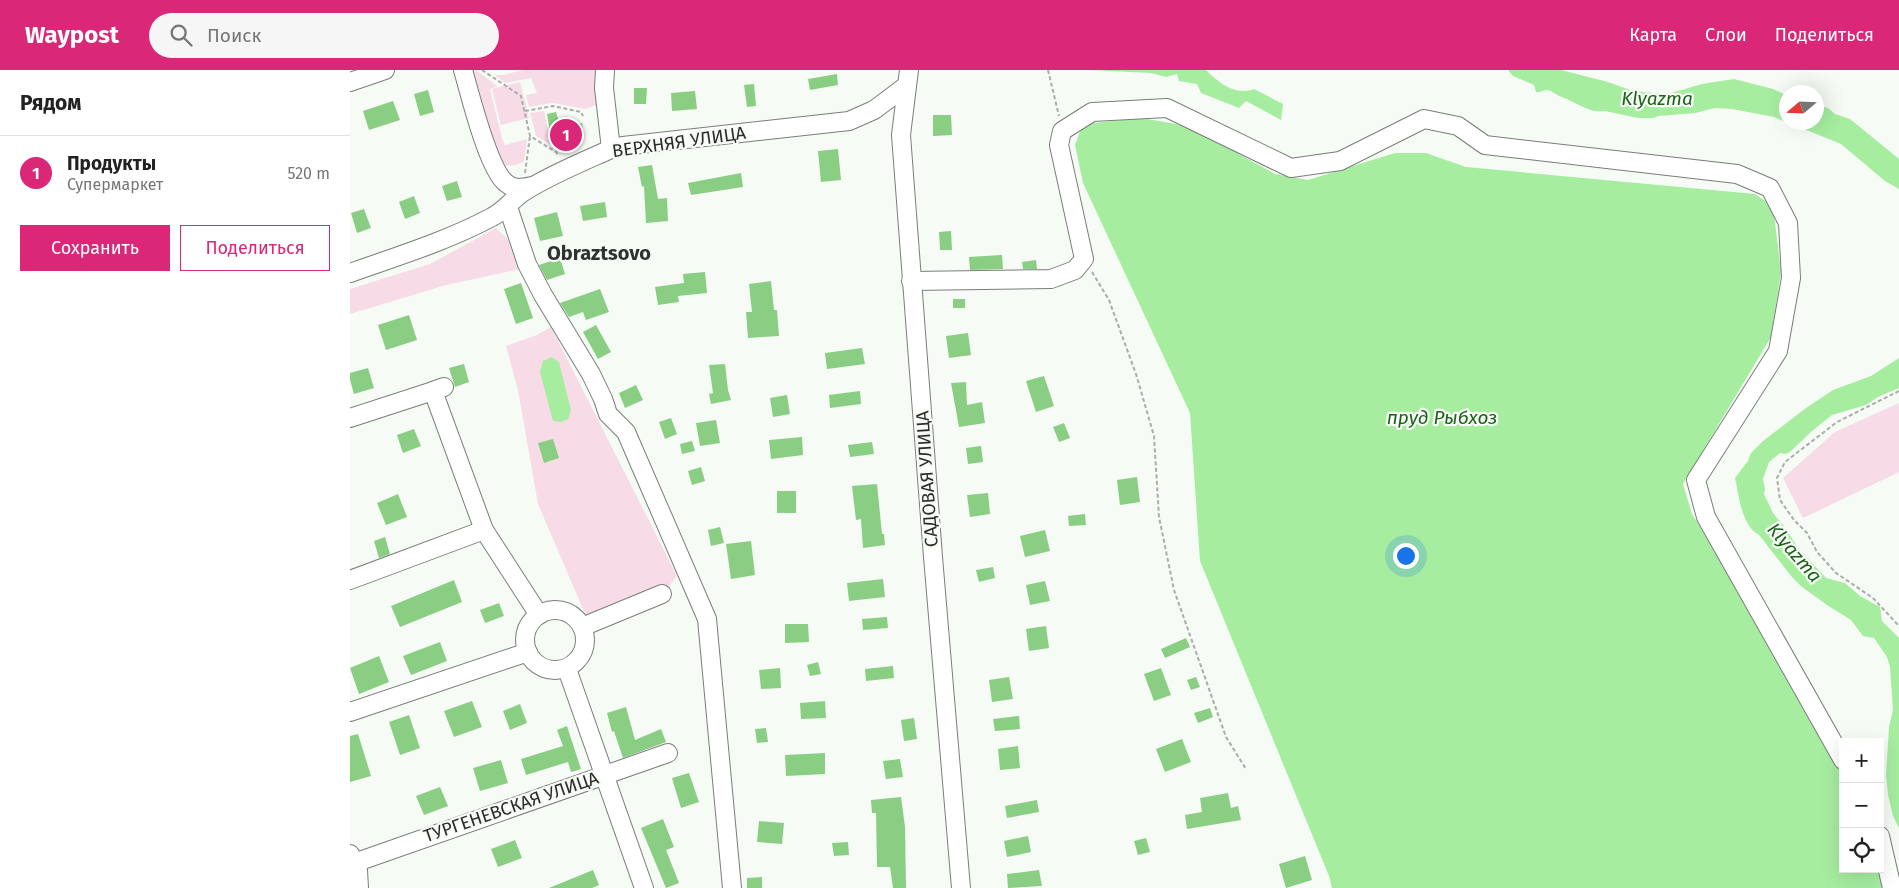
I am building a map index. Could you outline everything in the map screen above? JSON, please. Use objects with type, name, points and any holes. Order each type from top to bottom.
[{"type":"street","points":[[350,82],[386,70]]},
{"type":"street","points":[[463,70],[489,156],[500,177],[511,187],[530,186]]},
{"type":"street","points":[[605,70],[604,88],[611,149]]},
{"type":"street","name":"ВЕРХНЯЯ УЛИЦА","points":[[350,273],[458,233],[491,218],[508,207],[515,197],[530,186],[611,149],[623,146],[849,121],[874,110],[908,78]]},
{"type":"street","name":"САДОВАЯ УЛИЦА","points":[[908,78],[901,135],[911,281],[961,888]]},
{"type":"street","points":[[911,281],[1051,279],[1075,270],[1084,259],[1059,145],[1062,131],[1092,112],[1167,108],[1290,168],[1340,161],[1424,119],[1458,126],[1485,145],[1737,174],[1770,188],[1788,223],[1792,278],[1778,351],[1696,480],[1706,517],[1839,753]]},
{"type":"street","points":[[508,207],[528,264],[543,295],[591,374],[608,414],[626,432],[707,619],[732,888]]},
{"type":"street","points":[[350,418],[439,389],[484,530],[539,615]]},
{"type":"street","points":[[350,580],[484,530]]},
{"type":"street","points":[[582,627],[662,594]]},
{"type":"street","points":[[550,610],[563,611],[574,617],[582,627],[586,639],[583,652],[576,662],[566,669],[554,671],[543,668],[533,661],[525,641],[526,631],[531,622],[539,615],[550,610]]},
{"type":"street","points":[[350,712],[528,652]]},
{"type":"street","points":[[566,669],[644,888]]},
{"type":"street","name":"ТУРГЕНЕВСКАЯ УЛИЦА","points":[[352,859],[668,753]]},
{"type":"street","points":[[1884,853],[1892,888]]},
{"type":"street","points":[[352,859],[358,870],[359,888]]},
{"type":"path","points":[[482,70],[521,96],[530,136],[524,171],[530,186]]},
{"type":"path","points":[[1048,70],[1062,131]]},
{"type":"path","points":[[525,111],[553,106],[581,112],[583,116]]},
{"type":"path","points":[[530,136],[556,152],[566,169]]},
{"type":"path","points":[[1084,259],[1109,300],[1136,374],[1154,436],[1159,517],[1174,590],[1226,737],[1246,769]]},
{"type":"path","points":[[1899,391],[1837,422],[1785,462],[1777,478],[1780,500],[1794,520],[1807,532],[1817,552],[1836,573],[1873,598],[1899,626]]},
{"type":"shaded area","points":[[471,70],[476,70],[497,86],[490,89],[502,138],[505,145],[527,139],[524,161],[516,165],[502,166]]},
{"type":"shaded area","points":[[523,70],[596,70],[600,104],[585,109],[553,103],[529,107],[526,95],[537,93],[531,78],[505,83],[495,75]]},
{"type":"shaded area","points":[[520,82],[529,118],[501,125],[492,89]]},
{"type":"shaded area","points":[[544,111],[551,145],[536,136],[530,113]]},
{"type":"shaded area","points":[[496,228],[513,244],[520,269],[446,285],[350,314],[350,289],[430,264]]},
{"type":"shaded area","points":[[551,327],[677,576],[666,590],[589,623],[538,504],[518,390],[506,346],[537,335]]},
{"type":"shaded area","points":[[1899,403],[1899,472],[1803,518],[1783,478],[1835,432]]},
{"type":"water","points":[[1089,70],[1206,70],[1228,87],[1240,91],[1254,89],[1283,104],[1281,120],[1246,101],[1239,108],[1201,93],[1197,84],[1179,81],[1177,74],[1166,77],[1151,73]]},
{"type":"water","name":"Klyazma","points":[[1508,70],[1561,70],[1608,82],[1633,91],[1654,93],[1671,93],[1702,84],[1734,79],[1779,92],[1779,119],[1732,109],[1715,108],[1695,113],[1638,118],[1587,109],[1549,90],[1536,92],[1534,85],[1513,76]]},
{"type":"water","points":[[1824,107],[1835,114],[1850,119],[1899,159],[1899,189],[1885,181],[1841,144],[1806,130],[1824,130]]},
{"type":"water","name":"пруд Рыбхоз","points":[[1141,118],[1188,126],[1275,174],[1308,180],[1395,153],[1426,153],[1466,167],[1755,194],[1773,206],[1781,272],[1771,337],[1683,484],[1692,514],[1780,654],[1839,768],[1839,873],[1880,873],[1884,888],[1332,888],[1329,876],[1200,561],[1190,413],[1083,183],[1075,145],[1083,124]]},
{"type":"water","points":[[552,357],[559,362],[571,410],[568,419],[561,422],[553,421],[540,372],[543,361]]},
{"type":"water","name":"Klyazma","points":[[1899,358],[1899,388],[1878,397],[1866,405],[1832,415],[1790,452],[1780,453],[1769,462],[1763,479],[1764,494],[1773,513],[1799,549],[1826,578],[1845,583],[1860,596],[1880,607],[1882,621],[1899,638],[1899,828],[1893,816],[1886,775],[1889,727],[1893,710],[1890,667],[1887,657],[1874,638],[1863,636],[1851,620],[1802,587],[1792,577],[1748,524],[1742,509],[1735,478],[1748,461],[1751,453],[1763,441],[1806,408],[1833,390],[1871,376]]},
{"type":"building","points":[[837,74],[838,85],[810,90],[808,79]]},
{"type":"building","points":[[754,84],[756,106],[747,107],[744,85]]},
{"type":"building","points":[[634,88],[647,88],[646,104],[634,104]]},
{"type":"building","points":[[428,90],[434,112],[420,116],[414,94]]},
{"type":"building","points":[[695,91],[697,109],[672,111],[671,93]]},
{"type":"building","points":[[393,101],[400,120],[369,130],[363,111]]},
{"type":"building","points":[[556,112],[560,125],[567,123],[568,126],[582,123],[584,135],[580,136],[581,142],[553,148],[547,114]]},
{"type":"building","points":[[933,115],[951,115],[952,135],[933,136]]},
{"type":"building","points":[[838,149],[841,180],[821,182],[818,151]]},
{"type":"building","points":[[652,165],[658,199],[667,198],[668,221],[646,223],[644,186],[642,187],[638,167]]},
{"type":"building","points":[[741,173],[743,187],[691,195],[688,183]]},
{"type":"building","points":[[457,181],[462,197],[447,201],[442,186]]},
{"type":"building","points":[[414,196],[420,213],[405,219],[399,202]]},
{"type":"building","points":[[605,202],[607,217],[583,221],[580,206]]},
{"type":"building","points":[[364,209],[371,228],[357,233],[351,213]]},
{"type":"building","points":[[557,212],[563,236],[540,241],[534,218]]},
{"type":"building","points":[[951,231],[952,250],[940,250],[939,232]]},
{"type":"building","points":[[1002,255],[1003,269],[970,270],[969,257]]},
{"type":"building","points":[[560,258],[565,274],[547,280],[539,265]]},
{"type":"building","points":[[1036,260],[1037,269],[1023,269],[1022,262]]},
{"type":"building","points":[[705,272],[707,293],[678,296],[679,302],[658,305],[655,287],[684,283],[683,274]]},
{"type":"building","points":[[771,281],[774,310],[777,310],[779,336],[748,338],[746,312],[752,312],[749,284]]},
{"type":"building","points":[[521,283],[533,318],[516,324],[504,289]]},
{"type":"building","points":[[600,289],[609,312],[586,320],[583,312],[569,317],[560,303]]},
{"type":"building","points":[[953,299],[965,299],[965,308],[953,308]]},
{"type":"building","points":[[409,315],[417,340],[386,350],[378,325]]},
{"type":"building","points":[[596,325],[611,352],[598,359],[583,332]]},
{"type":"building","points":[[968,333],[971,355],[949,358],[946,336]]},
{"type":"building","points":[[862,348],[865,364],[827,369],[825,353]]},
{"type":"building","points":[[464,364],[469,382],[455,387],[449,368]]},
{"type":"building","points":[[725,364],[731,400],[711,404],[709,394],[713,393],[709,365]]},
{"type":"building","points":[[368,368],[374,388],[354,394],[350,373]]},
{"type":"building","points":[[1044,376],[1054,406],[1036,412],[1026,381]]},
{"type":"building","points":[[966,382],[967,405],[982,402],[985,423],[959,427],[951,383]]},
{"type":"building","points":[[636,385],[643,400],[625,408],[619,393]]},
{"type":"building","points":[[860,391],[861,404],[830,408],[829,395]]},
{"type":"building","points":[[787,395],[790,414],[773,417],[770,398]]},
{"type":"building","points":[[671,418],[677,434],[665,439],[659,422]]},
{"type":"building","points":[[716,420],[720,443],[700,446],[696,423]]},
{"type":"building","points":[[1064,423],[1070,438],[1059,442],[1053,427]]},
{"type":"building","points":[[414,429],[421,446],[403,453],[397,435]]},
{"type":"building","points":[[802,437],[803,455],[771,459],[769,440]]},
{"type":"building","points":[[553,439],[559,458],[544,463],[538,443]]},
{"type":"building","points":[[692,441],[695,451],[682,454],[680,444]]},
{"type":"building","points":[[872,442],[874,454],[850,457],[848,445]]},
{"type":"building","points":[[981,446],[983,462],[968,464],[966,448]]},
{"type":"building","points":[[701,467],[705,481],[692,485],[688,471]]},
{"type":"building","points":[[1137,477],[1140,502],[1120,505],[1117,480]]},
{"type":"building","points":[[877,484],[882,534],[884,534],[885,545],[863,548],[861,519],[856,520],[852,486]]},
{"type":"building","points":[[777,491],[796,491],[796,513],[777,513]]},
{"type":"building","points":[[988,493],[990,514],[970,517],[967,495]]},
{"type":"building","points":[[398,494],[407,517],[386,525],[377,503]]},
{"type":"building","points":[[1085,514],[1086,525],[1069,526],[1068,516]]},
{"type":"building","points":[[720,527],[724,543],[711,546],[708,530]]},
{"type":"building","points":[[1045,530],[1050,551],[1025,557],[1020,536]]},
{"type":"building","points":[[385,537],[390,554],[379,558],[374,541]]},
{"type":"building","points":[[751,541],[755,575],[731,579],[726,544]]},
{"type":"building","points":[[993,567],[995,578],[979,582],[976,570]]},
{"type":"building","points":[[883,579],[885,597],[849,601],[847,583]]},
{"type":"building","points":[[454,580],[462,602],[400,627],[391,606]]},
{"type":"building","points":[[1045,581],[1050,601],[1030,605],[1026,585]]},
{"type":"building","points":[[499,603],[504,616],[485,623],[480,610]]},
{"type":"building","points":[[887,617],[888,628],[863,630],[862,619]]},
{"type":"building","points":[[785,624],[808,624],[809,642],[785,643]]},
{"type":"building","points":[[1046,626],[1049,648],[1029,651],[1026,629]]},
{"type":"building","points":[[1186,638],[1190,647],[1165,658],[1161,649]]},
{"type":"building","points":[[440,642],[447,661],[411,675],[403,656]]},
{"type":"building","points":[[379,656],[389,682],[359,694],[350,668]]},
{"type":"building","points":[[818,662],[821,674],[810,676],[807,665]]},
{"type":"building","points":[[893,666],[894,678],[866,681],[865,669]]},
{"type":"building","points":[[780,668],[781,688],[761,689],[759,670]]},
{"type":"building","points":[[1161,668],[1171,695],[1154,701],[1144,674]]},
{"type":"building","points":[[1009,677],[1013,699],[992,702],[989,680]]},
{"type":"building","points":[[1196,677],[1200,687],[1191,690],[1187,680]]},
{"type":"building","points":[[472,701],[482,727],[454,737],[444,711]]},
{"type":"building","points":[[825,701],[826,718],[801,719],[800,703]]},
{"type":"building","points":[[520,704],[527,723],[510,730],[503,711]]},
{"type":"building","points":[[626,707],[635,740],[661,729],[666,742],[623,758],[614,731],[612,732],[607,713]]},
{"type":"building","points":[[1210,708],[1213,717],[1198,723],[1194,713]]},
{"type":"building","points":[[409,715],[420,748],[400,755],[389,722]]},
{"type":"building","points":[[1019,716],[1020,729],[995,731],[993,719]]},
{"type":"building","points":[[914,718],[917,739],[904,741],[901,720]]},
{"type":"building","points":[[567,726],[581,769],[571,772],[568,762],[526,775],[521,759],[563,746],[557,730]]},
{"type":"building","points":[[766,728],[768,742],[757,743],[755,729]]},
{"type":"building","points":[[358,734],[371,776],[350,782],[350,736]]},
{"type":"building","points":[[1182,739],[1191,762],[1165,772],[1156,749]]},
{"type":"building","points":[[1018,746],[1020,768],[1000,770],[998,749]]},
{"type":"building","points":[[825,753],[825,774],[786,776],[785,755]]},
{"type":"building","points":[[900,759],[903,777],[886,779],[883,761]]},
{"type":"building","points":[[501,760],[508,783],[480,791],[473,768]]},
{"type":"building","points":[[689,773],[699,802],[681,808],[672,778]]},
{"type":"building","points":[[440,787],[448,806],[424,815],[416,796]]},
{"type":"building","points":[[1228,793],[1231,808],[1238,806],[1241,820],[1187,829],[1185,815],[1202,812],[1200,798]]},
{"type":"building","points":[[901,797],[905,827],[906,888],[893,888],[890,867],[877,867],[876,813],[872,813],[871,800]]},
{"type":"building","points":[[1037,800],[1039,812],[1007,818],[1005,806]]},
{"type":"building","points":[[663,819],[674,847],[666,850],[679,883],[666,888],[641,828]]},
{"type":"building","points":[[759,821],[784,823],[782,844],[757,842]]},
{"type":"building","points":[[1028,836],[1031,852],[1007,857],[1004,841]]},
{"type":"building","points":[[1146,838],[1150,852],[1138,855],[1134,841]]},
{"type":"building","points":[[515,840],[522,858],[498,867],[491,849]]},
{"type":"building","points":[[848,842],[849,855],[834,856],[832,843]]},
{"type":"building","points":[[1305,856],[1312,880],[1286,888],[1279,864]]},
{"type":"building","points":[[593,870],[599,885],[592,888],[549,888]]},
{"type":"building","points":[[1039,870],[1042,886],[1008,888],[1007,874]]},
{"type":"building","points":[[762,877],[762,888],[747,888],[747,878]]},
{"type":"place","name":"Продукты","points":[[566,135]]},
{"type":"district","name":"Obraztsovo","points":[[599,253]]}]
